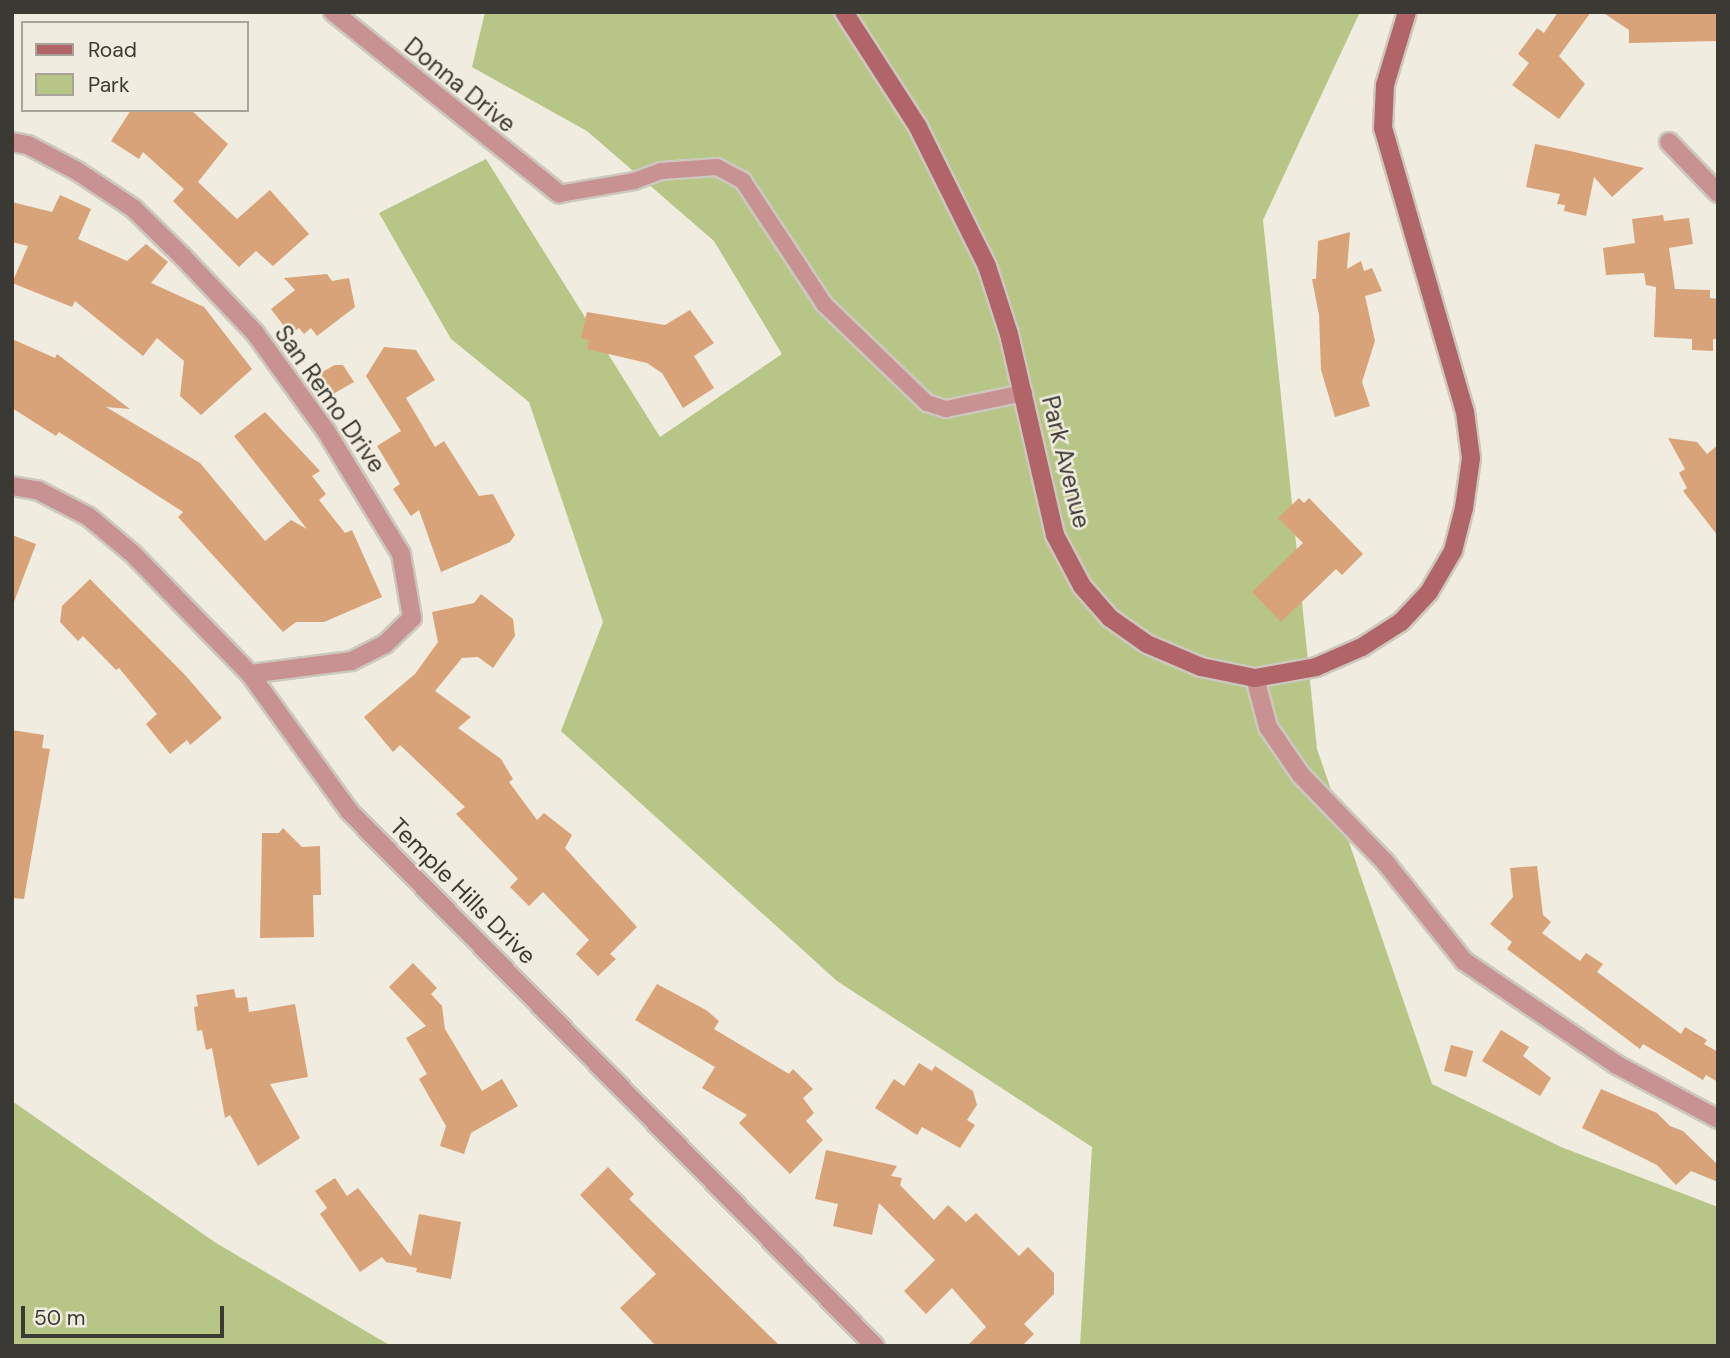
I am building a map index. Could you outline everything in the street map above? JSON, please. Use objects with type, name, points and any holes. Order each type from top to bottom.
[{"type":"main road","name":"Park Avenue","points":[[845,12],[957,199],[987,266],[1024,393],[1055,535],[1082,586],[1110,618],[1147,644],[1201,667],[1255,678],[1316,667],[1362,647],[1401,622],[1429,592],[1452,551],[1464,508],[1471,458],[1465,412],[1383,128],[1385,85],[1407,12]]},
{"type":"street","name":"Donna Drive","points":[[333,12],[559,194]]},
{"type":"street","name":"San Remo Drive","points":[[12,142],[28,145],[77,171],[133,208],[192,266],[263,344],[326,431],[401,554],[412,618],[384,644],[351,660],[250,674]]},
{"type":"street","points":[[1669,142],[1718,192]]},
{"type":"street","name":"Temple Hills Drive","points":[[12,486],[38,491],[89,517],[132,554],[250,674],[349,811],[876,1346]]},
{"type":"street","points":[[1255,678],[1268,727],[1301,775],[1385,862],[1464,961],[1617,1065],[1718,1119]]},
{"type":"lane","points":[[559,194],[634,181],[661,171],[717,167],[743,181],[824,304],[927,403],[946,409],[1024,393]]},
{"type":"green space","points":[[485,12],[1360,12],[1263,220],[1317,749],[1432,1084],[1561,1147],[1718,1207],[1718,1346],[1080,1346],[1092,1147],[837,981],[561,731],[603,622],[529,402],[451,339],[379,213],[486,159],[660,437],[782,354],[714,241],[587,131],[472,67]]},
{"type":"green space","points":[[12,1101],[216,1243],[391,1346],[12,1346]]},
{"type":"building","points":[[1558,12],[1591,12],[1559,56],[1585,84],[1559,119],[1512,85],[1529,63],[1518,54],[1537,28],[1544,33]]},
{"type":"building","points":[[1602,12],[1718,12],[1718,41],[1629,43],[1629,30]]},
{"type":"building","points":[[130,112],[193,112],[228,144],[198,182],[237,219],[270,190],[309,234],[273,266],[256,251],[239,267],[173,201],[184,189],[143,152],[139,159],[111,141]]},
{"type":"building","points":[[1535,144],[1644,168],[1612,197],[1594,177],[1586,216],[1564,211],[1565,205],[1557,204],[1560,194],[1526,187]]},
{"type":"building","points":[[60,195],[91,209],[78,239],[127,261],[146,244],[168,262],[151,283],[204,307],[252,369],[201,415],[180,396],[184,361],[157,338],[143,356],[75,301],[72,307],[12,283],[28,246],[12,242],[12,202],[52,212]]},
{"type":"building","points":[[1663,215],[1664,221],[1689,218],[1693,244],[1669,248],[1675,289],[1710,290],[1710,298],[1718,299],[1718,339],[1713,339],[1713,351],[1692,350],[1692,339],[1654,337],[1656,287],[1646,285],[1644,273],[1606,275],[1603,248],[1635,243],[1632,219]]},
{"type":"building","points":[[1350,232],[1347,269],[1361,261],[1364,271],[1372,268],[1382,291],[1365,296],[1375,341],[1362,382],[1370,406],[1335,417],[1321,370],[1319,315],[1312,279],[1316,279],[1318,241]]},
{"type":"building","points":[[327,274],[332,281],[349,278],[355,307],[317,336],[311,328],[304,334],[299,328],[290,334],[271,309],[295,290],[284,278]]},
{"type":"building","points":[[690,310],[714,343],[694,356],[714,388],[683,408],[662,373],[647,363],[587,349],[589,340],[581,338],[587,312],[665,325]]},
{"type":"building","points":[[12,339],[55,358],[57,354],[130,409],[106,407],[200,463],[265,541],[291,520],[307,529],[234,436],[265,412],[320,471],[312,476],[326,494],[319,500],[345,533],[352,530],[382,597],[324,622],[296,622],[283,632],[178,517],[183,512],[59,432],[56,436],[12,408]]},
{"type":"building","points":[[384,347],[416,350],[435,380],[406,398],[435,447],[444,441],[479,496],[493,494],[515,535],[510,542],[441,572],[419,510],[411,516],[393,489],[400,484],[377,446],[401,431],[366,376]]},
{"type":"building","points":[[335,365],[343,365],[354,382],[333,394],[320,373]]},
{"type":"building","points":[[1668,438],[1697,442],[1707,454],[1718,445],[1718,536],[1683,491],[1687,488],[1679,473],[1685,469]]},
{"type":"building","points":[[1299,498],[1304,503],[1309,498],[1363,554],[1342,575],[1336,569],[1281,622],[1252,592],[1303,543],[1278,518]]},
{"type":"building","points":[[12,535],[36,544],[14,602],[12,602]]},
{"type":"building","points":[[90,579],[186,676],[222,718],[190,745],[187,740],[170,754],[146,724],[157,714],[119,668],[116,670],[83,636],[78,641],[60,622],[62,606]]},
{"type":"building","points":[[481,594],[513,619],[515,636],[493,668],[478,657],[462,658],[435,691],[471,717],[458,728],[501,759],[513,779],[509,782],[537,820],[544,813],[572,835],[565,848],[637,927],[610,954],[616,959],[598,976],[576,954],[589,940],[543,892],[529,906],[510,887],[518,879],[456,814],[465,807],[400,745],[393,752],[364,717],[415,674],[438,642],[432,612],[474,603]]},
{"type":"building","points":[[12,730],[44,735],[42,748],[50,749],[24,899],[12,898]]},
{"type":"building","points":[[283,828],[302,847],[320,846],[321,895],[313,895],[314,937],[260,938],[262,833],[279,833]]},
{"type":"building","points":[[1537,866],[1543,915],[1551,922],[1542,933],[1580,961],[1586,953],[1603,964],[1597,972],[1681,1034],[1685,1027],[1707,1040],[1704,1044],[1718,1052],[1718,1082],[1706,1075],[1703,1080],[1643,1044],[1640,1049],[1507,949],[1512,942],[1490,924],[1513,897],[1510,868]]},
{"type":"building","points":[[413,963],[437,988],[431,994],[442,1006],[445,1029],[482,1091],[502,1079],[518,1106],[471,1133],[464,1154],[440,1146],[446,1126],[419,1079],[427,1074],[406,1038],[426,1026],[389,987]]},
{"type":"building","points":[[657,984],[706,1010],[719,1021],[714,1029],[789,1074],[793,1069],[813,1089],[803,1098],[814,1113],[806,1121],[823,1140],[790,1174],[739,1123],[747,1115],[702,1088],[715,1067],[635,1020]]},
{"type":"building","points":[[234,989],[236,998],[247,997],[249,1012],[295,1004],[308,1077],[270,1084],[300,1138],[258,1166],[230,1115],[225,1118],[212,1048],[206,1050],[202,1030],[197,1031],[194,1007],[198,1006],[196,995]]},
{"type":"building","points":[[1501,1030],[1529,1047],[1523,1056],[1551,1078],[1540,1096],[1482,1061]]},
{"type":"building","points":[[1451,1045],[1473,1051],[1466,1077],[1444,1071]]},
{"type":"building","points":[[919,1063],[932,1071],[935,1066],[973,1091],[977,1105],[967,1120],[975,1125],[960,1148],[922,1127],[917,1135],[875,1108],[894,1079],[904,1086]]},
{"type":"building","points":[[1601,1089],[1657,1113],[1670,1126],[1683,1131],[1718,1165],[1718,1182],[1691,1171],[1676,1185],[1657,1165],[1582,1128]]},
{"type":"building","points":[[826,1150],[897,1166],[891,1176],[902,1178],[900,1185],[934,1220],[948,1205],[966,1222],[976,1213],[1019,1256],[1028,1247],[1054,1273],[1054,1294],[1024,1324],[1034,1334],[1022,1346],[967,1346],[986,1327],[952,1288],[926,1314],[904,1291],[935,1260],[879,1203],[872,1235],[833,1226],[838,1204],[815,1199]]},
{"type":"building","points":[[608,1167],[634,1194],[629,1199],[780,1346],[656,1346],[620,1308],[656,1274],[580,1195]]},
{"type":"building","points":[[335,1178],[347,1196],[358,1188],[411,1256],[419,1214],[461,1222],[451,1279],[416,1272],[417,1268],[386,1262],[382,1257],[360,1272],[320,1214],[327,1208],[315,1191]]}]
